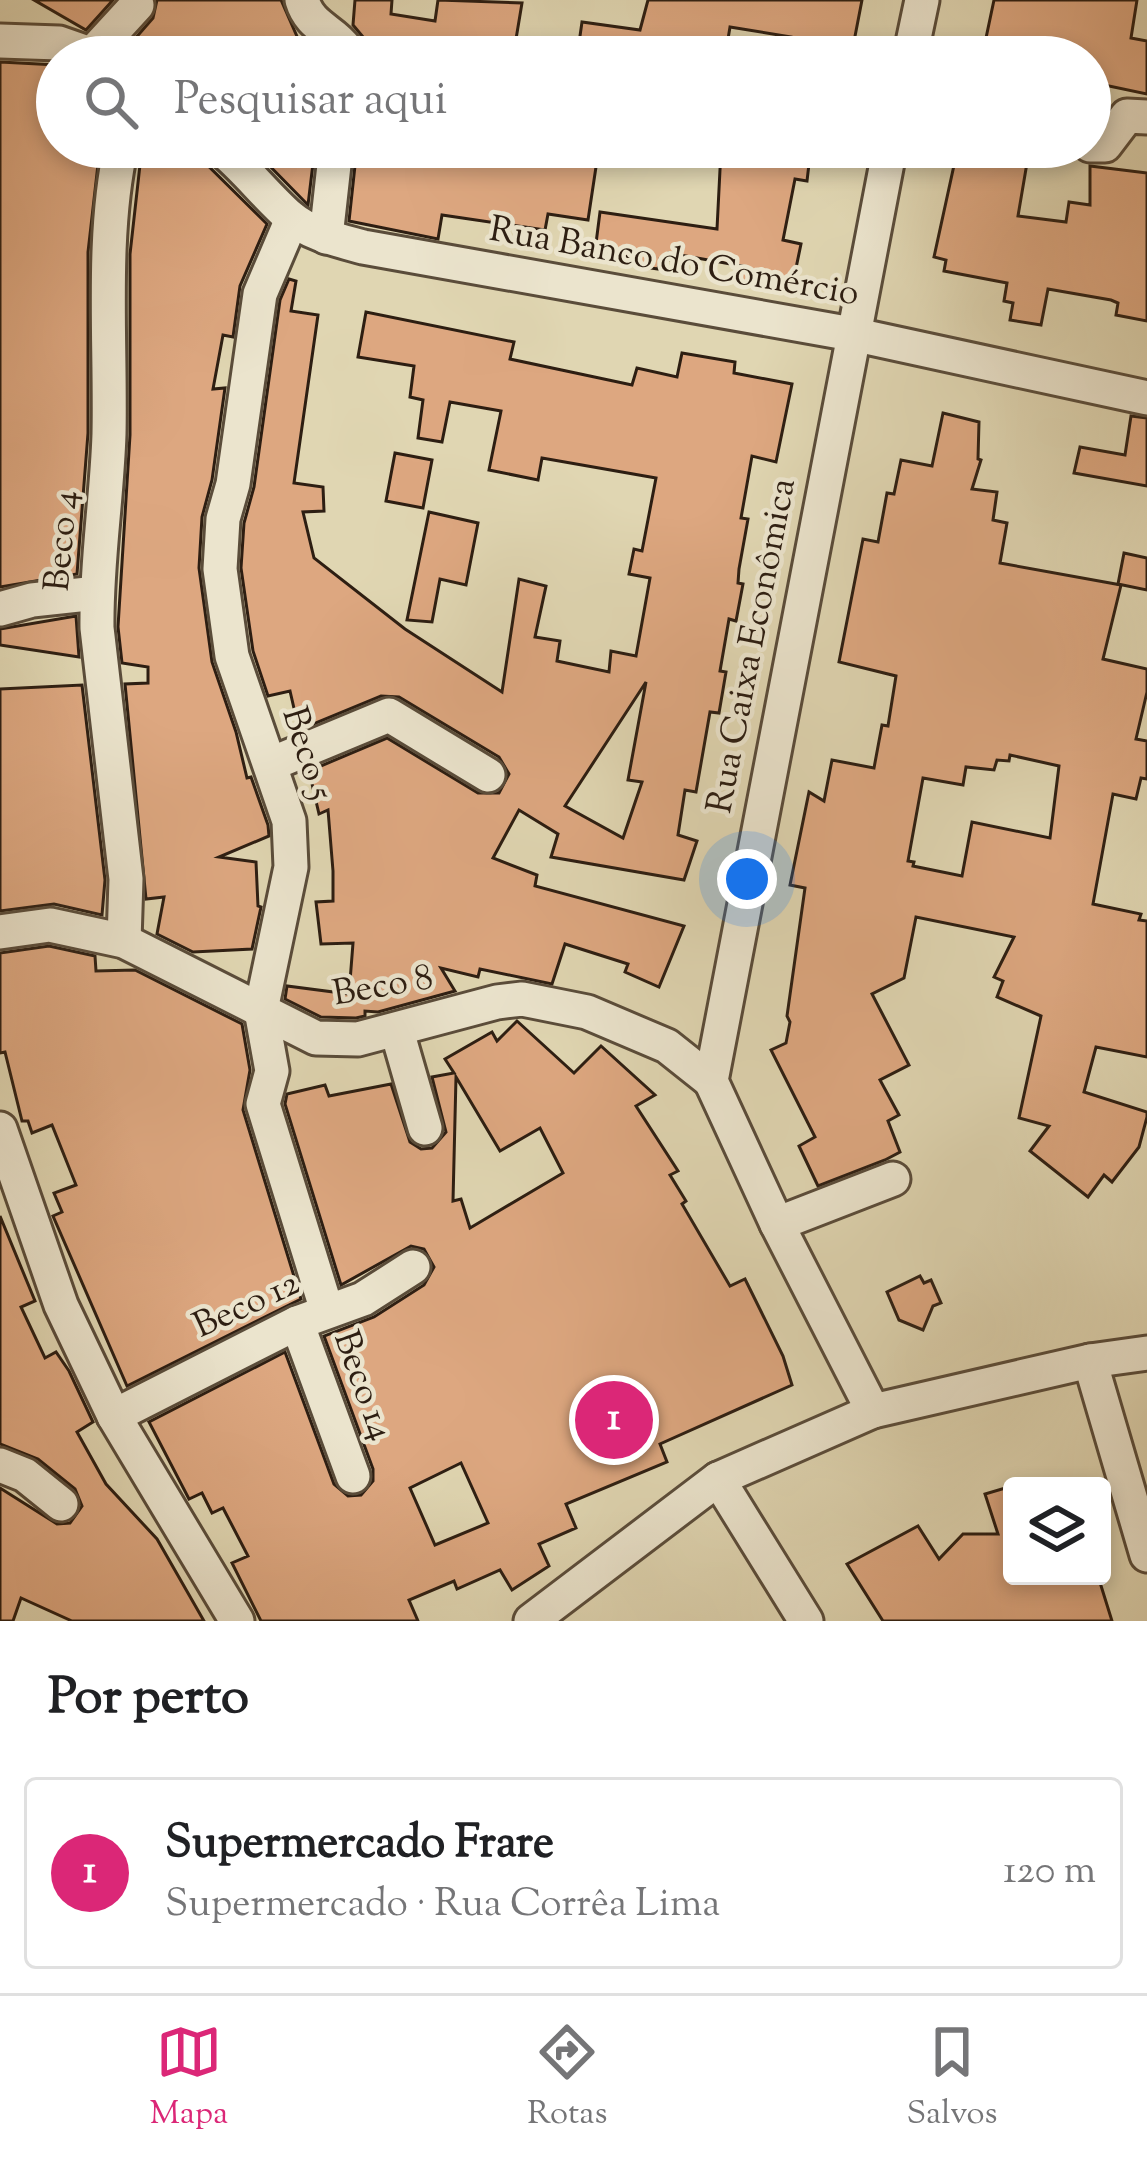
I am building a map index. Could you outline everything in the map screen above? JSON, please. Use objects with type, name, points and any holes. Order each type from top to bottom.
[{"type":"street","points":[[302,0],[314,25],[332,36]]},
{"type":"street","points":[[914,36],[922,0]]},
{"type":"street","points":[[112,36],[137,5]]},
{"type":"street","points":[[0,41],[36,43]]},
{"type":"street","points":[[1111,137],[1127,116],[1147,117]]},
{"type":"street","name":"Beco 4","points":[[119,168],[108,290],[107,488],[97,628],[126,879],[124,940]]},
{"type":"street","name":"Rua Banco do Comércio","points":[[245,168],[292,219],[326,237],[363,248],[852,334],[1147,398]]},
{"type":"street","points":[[326,237],[334,168]]},
{"type":"street","name":"Rua Caixa Econômica","points":[[711,1081],[886,168]]},
{"type":"street","name":"Beco 5","points":[[292,219],[260,294],[233,484],[223,519],[220,569],[232,656],[289,821],[291,867],[261,1010],[272,1071],[262,1104],[312,1317]]},
{"type":"street","points":[[0,610],[32,600],[97,593]]},
{"type":"street","points":[[271,764],[389,715],[488,776]]},
{"type":"street","name":"Beco 8","points":[[0,932],[50,925],[124,940],[316,1038],[358,1039],[522,999],[587,1012],[667,1046],[711,1081]]},
{"type":"street","points":[[397,1031],[425,1128]]},
{"type":"street","points":[[711,1081],[777,1224],[873,1411]]},
{"type":"street","points":[[0,1129],[61,1304],[114,1416],[237,1621]]},
{"type":"street","points":[[777,1224],[892,1179]]},
{"type":"street","name":"Beco 12","points":[[114,1416],[312,1317],[363,1298],[413,1267]]},
{"type":"street","name":"Beco 14","points":[[312,1317],[353,1476]]},
{"type":"street","points":[[531,1621],[718,1479],[873,1411],[1090,1361],[1147,1353]]},
{"type":"street","points":[[1090,1361],[1147,1555]]},
{"type":"street","points":[[0,1466],[25,1475],[61,1504]]},
{"type":"street","points":[[718,1479],[806,1621]]},
{"type":"building","points":[[34,0],[113,0],[86,30]]},
{"type":"building","points":[[157,0],[281,0],[297,36],[137,36],[153,18]]},
{"type":"building","points":[[355,0],[392,0],[391,14],[435,21],[438,0],[522,3],[516,36],[362,36],[353,25]]},
{"type":"building","points":[[648,0],[862,0],[855,36],[785,36],[730,27],[728,36],[580,36],[582,22],[640,30]]},
{"type":"building","points":[[994,0],[1137,0],[1131,38],[1147,41],[1147,94],[1111,86],[1111,36],[986,36]]},
{"type":"building","points":[[0,62],[36,64],[36,168],[98,168],[88,252],[88,433],[77,574],[0,587]]},
{"type":"building","points":[[140,168],[210,168],[267,224],[240,286],[233,337],[223,335],[213,389],[225,388],[202,517],[199,568],[212,662],[247,778],[251,777],[268,825],[269,836],[219,857],[256,862],[261,907],[252,949],[193,952],[157,934],[164,897],[146,899],[125,684],[148,683],[148,667],[122,663],[118,627],[130,435],[130,254]]},
{"type":"building","points":[[272,168],[312,168],[308,205]]},
{"type":"building","points":[[355,168],[596,168],[588,220],[548,214],[545,230],[442,215],[438,239],[349,221]]},
{"type":"building","points":[[720,168],[809,168],[807,181],[795,179],[783,240],[801,244],[791,292],[738,283],[742,266],[669,253],[668,260],[660,259],[658,269],[630,265],[631,257],[595,251],[600,212],[717,229]]},
{"type":"building","points":[[953,168],[1026,168],[1018,216],[1066,222],[1069,202],[1090,205],[1090,168],[1147,173],[1147,321],[1116,315],[1118,303],[1111,300],[1048,289],[1041,325],[1010,320],[1013,303],[1004,301],[1007,283],[944,271],[946,260],[934,257]]},
{"type":"building","points":[[289,279],[296,281],[291,311],[318,315],[294,483],[323,487],[324,511],[303,512],[314,558],[405,629],[502,692],[519,579],[546,586],[535,637],[560,641],[557,661],[609,672],[611,651],[636,656],[650,578],[629,574],[634,549],[642,551],[656,478],[542,458],[538,480],[489,470],[501,411],[450,402],[442,442],[418,438],[423,400],[410,397],[414,366],[358,357],[366,312],[514,342],[510,359],[632,385],[637,368],[677,377],[682,353],[735,362],[734,373],[792,384],[776,462],[752,456],[741,518],[748,519],[739,569],[738,583],[743,584],[736,621],[729,619],[719,713],[710,712],[696,792],[685,790],[678,835],[697,841],[684,880],[551,857],[558,834],[519,810],[493,858],[537,875],[535,886],[684,926],[659,987],[625,972],[628,964],[565,944],[552,984],[480,969],[478,977],[441,968],[455,991],[378,1012],[365,1011],[365,1016],[356,1018],[321,1017],[285,999],[287,986],[349,994],[353,943],[321,944],[316,902],[333,901],[333,871],[328,810],[319,814],[309,771],[387,738],[478,793],[499,793],[509,774],[499,757],[399,697],[381,696],[299,730],[290,691],[268,696],[253,651],[241,568],[280,300]],"holes":[[[646,682],[628,780],[642,782],[623,838],[565,806]]]},
{"type":"building","points":[[943,413],[979,422],[981,460],[972,489],[997,492],[993,520],[1007,523],[1000,563],[1121,585],[1103,659],[1147,669],[1136,739],[1147,741],[1147,779],[1141,778],[1136,799],[1113,794],[1093,904],[1141,914],[1139,920],[1147,921],[1147,1057],[1096,1047],[1084,1092],[1147,1112],[1147,1117],[1139,1147],[1112,1182],[1104,1175],[1088,1197],[1030,1151],[1049,1126],[1019,1118],[1041,1016],[997,997],[1003,981],[994,977],[1014,937],[916,917],[904,978],[872,994],[909,1065],[880,1080],[899,1115],[888,1121],[900,1152],[885,1160],[818,1186],[799,1146],[815,1137],[771,1050],[786,1043],[790,1022],[787,1016],[805,888],[790,885],[809,792],[824,801],[832,760],[874,768],[882,725],[888,726],[896,676],[839,662],[863,539],[878,542],[887,493],[894,494],[901,460],[932,466]],"holes":[[[1010,755],[1059,766],[1050,838],[972,822],[962,876],[908,861],[923,778],[963,785],[966,767],[994,770],[997,760],[1009,761]]]},
{"type":"building","points":[[1131,416],[1147,418],[1147,486],[1074,473],[1080,447],[1125,455]]},
{"type":"building","points":[[395,453],[432,460],[423,508],[386,501]]},
{"type":"building","points":[[429,512],[478,523],[466,585],[440,579],[432,622],[407,620]]},
{"type":"building","points":[[1124,553],[1147,558],[1147,590],[1118,584]]},
{"type":"building","points":[[76,616],[79,657],[0,645],[0,629]]},
{"type":"building","points":[[82,685],[105,880],[102,915],[54,904],[0,911],[0,689]]},
{"type":"building","points":[[49,946],[95,956],[96,971],[135,970],[242,1024],[250,1070],[243,1110],[301,1299],[127,1386],[53,1216],[62,1212],[54,1193],[76,1185],[52,1125],[32,1133],[28,1121],[22,1121],[5,1052],[0,1053],[0,953]]},
{"type":"building","points":[[517,1021],[574,1073],[601,1046],[655,1095],[636,1106],[678,1171],[670,1175],[686,1201],[682,1204],[730,1286],[745,1279],[792,1385],[660,1444],[667,1462],[566,1504],[576,1528],[539,1544],[549,1566],[512,1590],[500,1570],[457,1589],[454,1581],[409,1600],[418,1621],[261,1621],[232,1563],[248,1556],[223,1508],[212,1513],[202,1493],[189,1499],[149,1422],[285,1352],[334,1484],[348,1496],[361,1495],[373,1481],[373,1469],[324,1336],[374,1317],[424,1285],[434,1267],[424,1249],[411,1246],[341,1285],[285,1104],[287,1094],[325,1085],[329,1096],[391,1084],[410,1142],[421,1149],[432,1148],[446,1132],[432,1077],[454,1073],[445,1059],[492,1032],[497,1041]],"holes":[[[456,1077],[500,1151],[540,1128],[563,1173],[470,1228],[461,1199],[453,1201]],[[461,1463],[488,1523],[435,1545],[410,1488]]]},
{"type":"building","points":[[0,1216],[35,1301],[21,1307],[45,1358],[56,1352],[69,1371],[93,1422],[77,1432],[106,1484],[157,1539],[204,1621],[72,1621],[21,1598],[13,1621],[0,1621],[0,1488],[57,1524],[70,1523],[82,1506],[75,1489],[38,1459],[0,1444]]},
{"type":"building","points":[[920,1276],[924,1283],[931,1280],[941,1303],[933,1306],[923,1330],[899,1320],[887,1292]]},
{"type":"building","points":[[1003,1489],[1003,1585],[1101,1585],[1112,1621],[883,1621],[847,1564],[918,1526],[939,1559],[963,1534],[998,1534],[985,1494]]},
{"type":"place","name":"Supermercado Frare","points":[[614,1420]]}]
